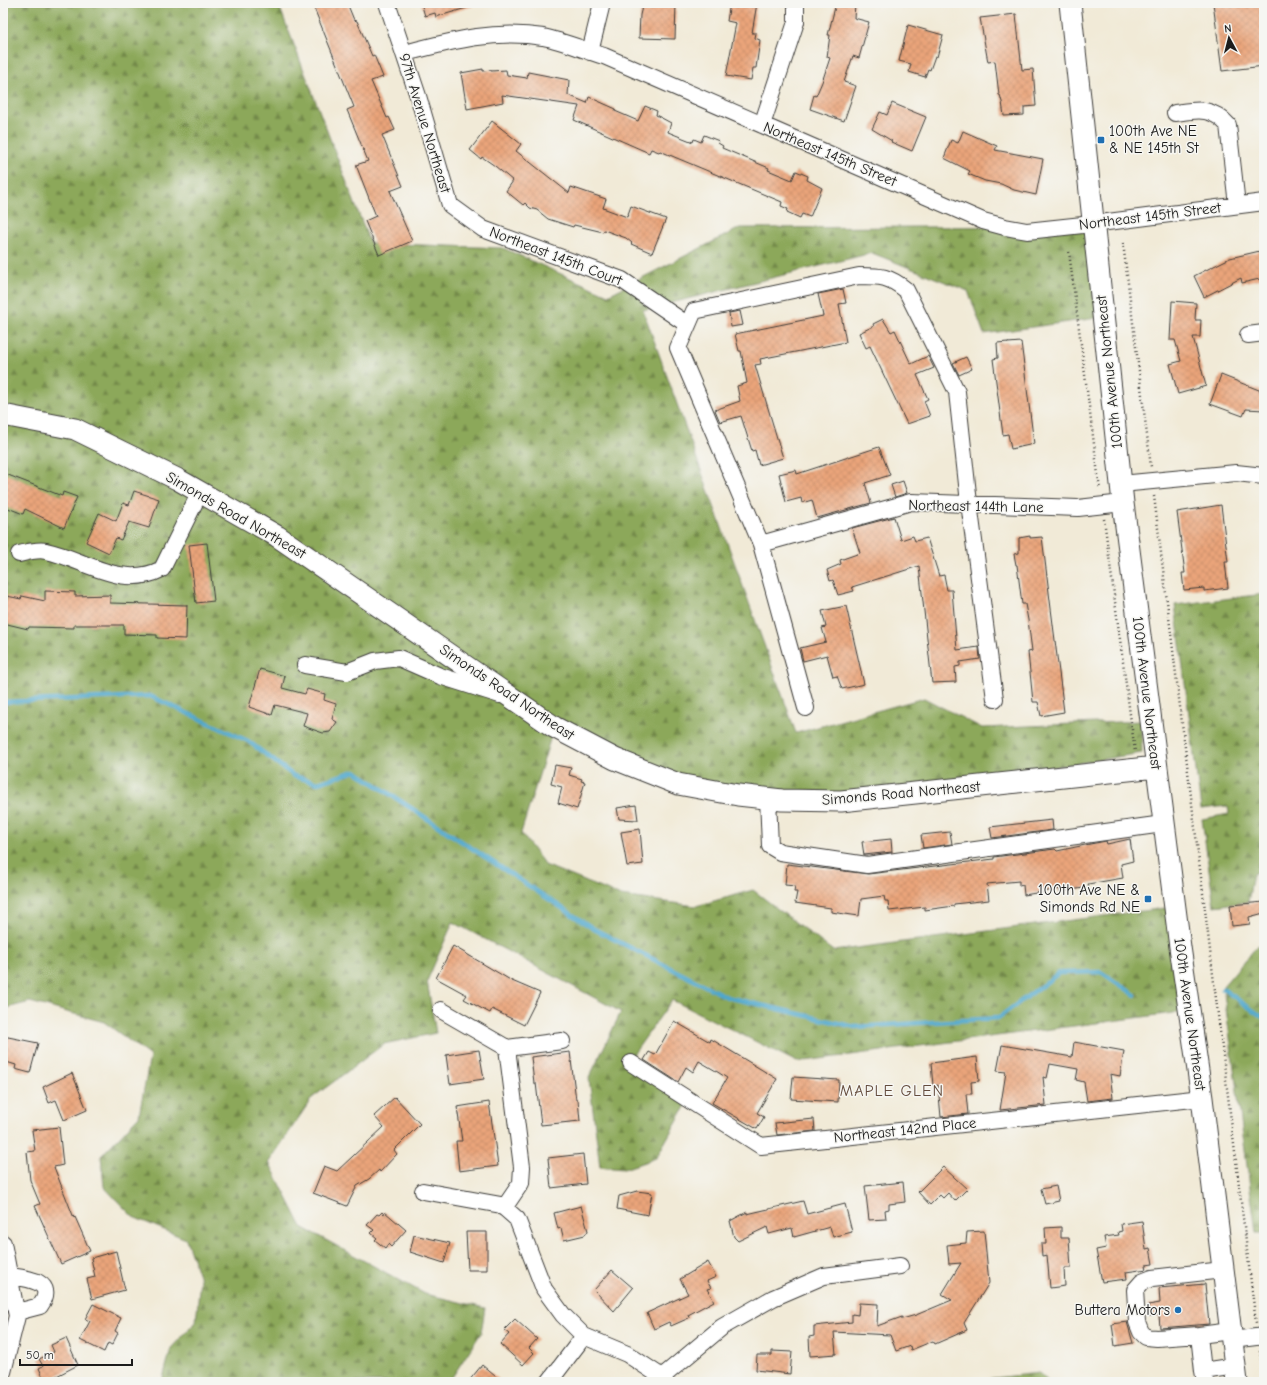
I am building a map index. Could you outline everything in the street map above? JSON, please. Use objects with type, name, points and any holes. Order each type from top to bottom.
[{"type":"main road","name":"100th Avenue Northeast","points":[[1070,3],[1092,224],[1122,493],[1156,767],[1202,1098],[1236,1374]]},
{"type":"main road","name":"Simonds Road Northeast","points":[[3,415],[75,429],[200,492],[277,536],[554,727],[615,759],[678,784],[768,798],[841,801],[1156,767]]},
{"type":"street","name":"97th Avenue Northeast","points":[[387,3],[405,53],[450,205],[484,228]]},
{"type":"street","points":[[590,52],[602,3]]},
{"type":"street","points":[[762,125],[796,22],[796,3]]},
{"type":"street","name":"Northeast 145th Street","points":[[405,53],[456,39],[486,35],[543,37],[590,52],[990,223],[1026,230],[1092,224],[1264,202]]},
{"type":"street","points":[[1175,113],[1205,110],[1222,118],[1228,124],[1237,205]]},
{"type":"street","name":"Northeast 145th Court","points":[[484,228],[622,280],[688,325]]},
{"type":"street","points":[[806,708],[761,544],[678,348],[694,311],[859,276],[880,276],[894,280],[906,290],[957,392],[969,503],[995,699]]},
{"type":"street","points":[[1248,335],[1264,333]]},
{"type":"street","name":"Northeast 144th Lane","points":[[761,544],[911,502],[1078,508],[1153,481],[1236,473],[1264,476]]},
{"type":"street","points":[[19,554],[45,550],[113,574],[138,577],[155,572],[162,568],[200,492]]},
{"type":"street","points":[[306,665],[347,672],[375,661],[399,658],[440,676],[515,700]]},
{"type":"street","points":[[768,798],[770,846],[780,852],[867,865],[1164,824]]},
{"type":"street","points":[[441,1010],[507,1048],[562,1041]]},
{"type":"street","points":[[504,1208],[521,1183],[522,1167],[507,1048]]},
{"type":"street","name":"Northeast 142nd Place","points":[[630,1063],[761,1146],[1202,1098]]},
{"type":"street","points":[[422,1191],[501,1205],[517,1218],[544,1289],[563,1315],[584,1336],[627,1354],[664,1379],[722,1327],[773,1298],[824,1276],[900,1266]]},
{"type":"street","points":[[3,1243],[17,1312],[3,1372]]},
{"type":"street","points":[[1223,1270],[1152,1278],[1142,1282],[1135,1290],[1137,1322],[1141,1332],[1146,1337],[1157,1338],[1199,1335],[1260,1334]]},
{"type":"street","points":[[10,1276],[34,1280],[42,1287],[44,1292],[44,1297],[40,1306],[17,1312]]},
{"type":"street","points":[[1199,1335],[1204,1377],[1236,1374]]},
{"type":"street","points":[[549,1382],[584,1336]]},
{"type":"path","points":[[1123,243],[1260,1334],[1264,1382]]},
{"type":"green space","points":[[3,3],[278,3],[370,243],[503,248],[608,295],[740,228],[1092,226],[1104,317],[984,334],[968,291],[872,253],[643,310],[796,733],[924,698],[982,728],[1141,721],[1142,753],[841,801],[678,784],[554,727],[521,833],[545,865],[621,896],[696,906],[753,890],[833,951],[1173,907],[1189,1011],[797,1062],[672,1000],[628,1062],[689,1100],[656,1158],[624,1169],[600,1167],[589,1078],[621,1012],[453,922],[427,981],[436,1033],[384,1044],[312,1098],[269,1162],[302,1227],[425,1294],[485,1308],[481,1333],[449,1382],[162,1382],[171,1348],[196,1322],[200,1279],[186,1239],[133,1217],[104,1187],[101,1156],[139,1116],[150,1056],[104,1022],[30,1002],[3,1009]]},
{"type":"green space","points":[[1264,594],[1264,867],[1253,874],[1248,902],[1214,906],[1202,819],[1229,814],[1228,806],[1201,809],[1175,605]]},
{"type":"green space","points":[[1258,945],[1264,957],[1264,1233],[1256,1233],[1223,986]]},
{"type":"green space","points":[[1039,1373],[1049,1382],[958,1382]]},
{"type":"building","points":[[312,3],[347,3],[354,20],[357,21],[372,56],[374,55],[383,77],[371,81],[387,118],[389,117],[395,130],[382,135],[403,186],[390,191],[412,241],[379,255],[365,221],[376,216],[356,165],[368,161],[347,110],[354,107]]},
{"type":"building","points":[[421,3],[473,3],[473,6],[436,17],[435,13],[425,16]]},
{"type":"building","points":[[643,3],[676,3],[675,39],[639,38],[640,15]]},
{"type":"building","points":[[730,3],[757,3],[752,33],[756,33],[755,38],[760,40],[756,68],[753,68],[751,80],[726,76],[736,23],[727,21]]},
{"type":"building","points":[[836,3],[855,3],[854,18],[869,22],[859,58],[853,56],[844,82],[856,86],[844,121],[810,109],[814,95],[816,96],[830,58],[827,57],[830,35],[828,35]]},
{"type":"building","points":[[1213,3],[1264,3],[1264,66],[1222,71]]},
{"type":"building","points":[[1016,14],[1022,70],[1033,69],[1036,106],[1024,107],[1024,115],[1004,116],[1002,102],[999,95],[995,61],[988,62],[980,18]]},
{"type":"building","points":[[908,25],[943,35],[937,57],[935,56],[930,70],[928,69],[925,77],[909,72],[911,64],[899,61]]},
{"type":"building","points":[[483,69],[483,71],[506,70],[507,75],[527,78],[528,72],[569,80],[568,95],[587,103],[589,97],[638,121],[645,106],[657,111],[656,115],[671,123],[668,132],[693,142],[694,139],[701,142],[704,135],[719,141],[718,143],[723,146],[722,148],[769,168],[768,170],[792,180],[796,171],[808,176],[807,180],[822,188],[810,217],[802,214],[800,218],[787,212],[788,209],[781,206],[782,202],[660,151],[651,149],[649,153],[574,120],[579,106],[502,95],[503,102],[467,109],[461,73]]},
{"type":"building","points":[[892,103],[926,117],[912,151],[891,142],[892,141],[872,129],[880,112],[887,115]]},
{"type":"building","points":[[492,121],[521,144],[516,151],[569,193],[571,187],[606,199],[603,208],[627,217],[631,206],[666,219],[652,253],[631,244],[632,243],[626,238],[604,230],[603,232],[574,225],[573,227],[548,219],[537,210],[530,208],[525,203],[523,205],[506,191],[513,181],[495,166],[482,157],[481,159],[470,150]]},
{"type":"building","points":[[963,131],[997,146],[995,150],[1043,159],[1036,195],[1014,190],[1001,184],[985,181],[968,174],[970,171],[944,158],[951,140],[958,143]]},
{"type":"building","points":[[1264,250],[1264,278],[1242,283],[1241,278],[1204,297],[1194,276],[1230,258]]},
{"type":"building","points":[[843,289],[846,303],[839,304],[846,342],[760,359],[761,364],[755,365],[783,458],[759,465],[755,450],[752,451],[741,416],[720,422],[715,410],[740,401],[737,386],[747,383],[741,351],[739,351],[735,334],[823,316],[818,294]]},
{"type":"building","points":[[1172,301],[1196,303],[1195,320],[1201,320],[1200,337],[1193,337],[1206,386],[1178,394],[1170,364],[1181,361],[1175,340],[1170,340]]},
{"type":"building","points":[[740,311],[743,325],[731,327],[729,313]]},
{"type":"building","points":[[883,319],[891,332],[895,330],[911,364],[928,356],[934,368],[917,375],[928,399],[924,401],[930,416],[907,424],[870,346],[866,348],[859,333],[874,326],[873,324]]},
{"type":"building","points":[[1021,342],[1034,444],[1011,449],[1008,434],[1003,435],[993,359],[998,358],[997,343]]},
{"type":"building","points":[[966,357],[972,369],[959,375],[953,363]]},
{"type":"building","points":[[1221,375],[1264,392],[1264,410],[1246,409],[1243,416],[1210,404]]},
{"type":"building","points":[[879,447],[890,475],[865,483],[871,503],[817,518],[812,500],[802,503],[801,498],[786,502],[779,474],[796,470],[797,474]]},
{"type":"building","points":[[3,473],[62,496],[63,492],[77,497],[64,528],[25,509],[23,514],[3,506]]},
{"type":"building","points":[[903,481],[907,493],[895,497],[891,485]]},
{"type":"building","points":[[134,491],[159,499],[149,528],[129,522],[121,540],[116,538],[109,553],[86,542],[99,513],[116,521],[123,503],[129,505]]},
{"type":"building","points":[[1221,505],[1228,562],[1225,562],[1228,588],[1204,591],[1204,588],[1184,590],[1182,573],[1185,573],[1177,512]]},
{"type":"building","points":[[894,517],[901,540],[913,536],[915,541],[927,538],[939,576],[944,575],[947,590],[952,590],[957,650],[979,647],[980,659],[960,662],[960,666],[955,667],[956,682],[932,683],[919,566],[852,587],[854,591],[838,595],[833,580],[830,581],[827,570],[841,564],[840,560],[860,553],[852,528]]},
{"type":"building","points":[[1030,536],[1030,538],[1042,537],[1064,712],[1041,716],[1038,702],[1033,702],[1028,652],[1032,651],[1028,620],[1025,604],[1022,604],[1017,565],[1014,554],[1019,553],[1019,538]]},
{"type":"building","points":[[207,543],[214,601],[196,603],[189,545]]},
{"type":"building","points":[[45,591],[75,592],[75,596],[110,595],[110,603],[187,605],[186,639],[157,638],[157,635],[124,634],[124,625],[74,625],[74,628],[29,627],[28,629],[3,623],[7,596],[21,599],[22,596],[45,601]]},
{"type":"building","points":[[846,606],[864,684],[842,689],[837,676],[833,677],[827,655],[803,661],[800,648],[826,642],[822,628],[826,627],[822,611]]},
{"type":"building","points":[[260,669],[285,676],[282,688],[305,694],[307,689],[325,694],[324,700],[336,704],[332,719],[337,722],[330,732],[323,733],[303,726],[307,713],[275,705],[272,715],[249,707]]},
{"type":"building","points":[[555,765],[571,768],[569,775],[582,779],[581,781],[585,782],[577,809],[558,803],[562,787],[551,784]]},
{"type":"building","points":[[636,805],[638,820],[619,819],[617,808]]},
{"type":"building","points":[[1052,820],[1053,830],[992,838],[990,827]]},
{"type":"building","points":[[640,829],[643,864],[627,866],[621,832]]},
{"type":"building","points":[[950,832],[952,844],[923,848],[921,835]]},
{"type":"building","points":[[891,839],[892,852],[864,855],[862,842]]},
{"type":"building","points":[[1130,839],[1133,861],[1121,864],[1123,878],[1088,884],[1089,887],[1060,892],[1060,889],[1024,895],[1023,885],[1019,886],[1019,881],[987,884],[989,900],[954,904],[954,906],[925,910],[925,907],[889,911],[888,901],[885,901],[884,896],[861,899],[859,916],[831,912],[831,908],[795,903],[797,892],[794,892],[795,886],[785,885],[787,864],[868,874],[994,859],[994,857],[1055,849],[1057,851],[1106,841],[1107,844]]},
{"type":"building","points":[[1264,902],[1264,913],[1249,917],[1250,924],[1232,926],[1230,905]]},
{"type":"building","points":[[453,946],[512,981],[540,993],[524,1025],[492,1009],[490,1013],[464,999],[467,995],[436,978]]},
{"type":"building","points":[[674,1021],[710,1042],[711,1039],[777,1079],[757,1113],[764,1117],[757,1129],[712,1103],[727,1078],[716,1071],[699,1061],[693,1072],[686,1067],[678,1082],[644,1060],[649,1052],[655,1055]]},
{"type":"building","points":[[3,1036],[38,1043],[30,1073],[15,1069],[16,1065],[3,1061]]},
{"type":"building","points":[[1074,1042],[1124,1051],[1120,1076],[1110,1074],[1113,1098],[1087,1101],[1084,1082],[1076,1080],[1078,1069],[1050,1064],[1047,1078],[1043,1077],[1046,1105],[1000,1110],[1006,1072],[997,1071],[1002,1045],[1072,1057]]},
{"type":"building","points":[[479,1050],[484,1079],[450,1084],[446,1055]]},
{"type":"building","points":[[570,1052],[580,1121],[541,1125],[531,1057]]},
{"type":"building","points":[[977,1057],[979,1081],[971,1082],[972,1094],[966,1094],[968,1114],[941,1117],[938,1085],[933,1086],[931,1063]]},
{"type":"building","points":[[72,1073],[87,1110],[64,1120],[56,1100],[49,1103],[43,1087]]},
{"type":"building","points":[[793,1077],[839,1080],[838,1102],[791,1099]]},
{"type":"building","points":[[395,1097],[420,1124],[394,1150],[397,1154],[380,1172],[379,1170],[369,1179],[357,1186],[347,1206],[313,1193],[324,1166],[337,1171],[384,1127],[374,1116]]},
{"type":"building","points":[[489,1102],[498,1166],[459,1171],[456,1141],[462,1141],[457,1107]]},
{"type":"building","points":[[814,1119],[815,1131],[777,1135],[775,1123]]},
{"type":"building","points":[[59,1127],[63,1165],[54,1167],[74,1218],[75,1217],[90,1251],[61,1264],[35,1206],[40,1204],[30,1180],[27,1152],[35,1151],[32,1130]]},
{"type":"building","points":[[583,1154],[586,1184],[551,1188],[548,1158]]},
{"type":"building","points":[[943,1167],[967,1189],[955,1201],[948,1193],[943,1198],[940,1195],[930,1205],[918,1192]]},
{"type":"building","points":[[903,1182],[905,1202],[889,1204],[889,1209],[885,1210],[886,1219],[869,1220],[865,1186]]},
{"type":"building","points":[[1056,1186],[1059,1201],[1045,1204],[1041,1189]]},
{"type":"building","points":[[637,1191],[652,1193],[648,1215],[617,1209],[619,1196]]},
{"type":"building","points":[[803,1201],[807,1214],[845,1204],[852,1232],[833,1237],[830,1227],[794,1237],[792,1228],[769,1234],[767,1227],[738,1241],[734,1237],[730,1221],[747,1212],[747,1214]]},
{"type":"building","points":[[581,1206],[588,1231],[585,1235],[564,1240],[561,1228],[558,1229],[554,1213]]},
{"type":"building","points":[[382,1212],[384,1214],[385,1212],[406,1230],[391,1247],[388,1244],[385,1248],[375,1240],[377,1238],[371,1233],[374,1230],[367,1225],[377,1214],[379,1215]]},
{"type":"building","points":[[1142,1221],[1146,1249],[1150,1248],[1153,1264],[1146,1265],[1147,1269],[1126,1272],[1127,1279],[1102,1282],[1096,1250],[1106,1248],[1104,1237],[1119,1235],[1118,1232],[1122,1231],[1121,1224]]},
{"type":"building","points":[[1061,1227],[1061,1238],[1069,1238],[1071,1268],[1064,1268],[1065,1286],[1050,1288],[1047,1255],[1042,1256],[1041,1244],[1046,1244],[1045,1228]]},
{"type":"building","points":[[984,1231],[989,1283],[964,1323],[967,1330],[935,1344],[933,1341],[911,1350],[910,1346],[896,1351],[890,1335],[834,1332],[836,1354],[810,1356],[809,1337],[814,1336],[814,1326],[852,1322],[852,1314],[858,1315],[859,1303],[878,1304],[877,1326],[902,1317],[902,1319],[916,1315],[952,1300],[942,1294],[961,1263],[949,1264],[947,1245],[966,1243],[967,1232]]},
{"type":"building","points":[[466,1232],[487,1232],[487,1270],[468,1270]]},
{"type":"building","points":[[414,1235],[450,1243],[444,1263],[410,1252]]},
{"type":"building","points":[[116,1251],[125,1290],[92,1299],[87,1279],[95,1277],[91,1258]]},
{"type":"building","points":[[708,1262],[716,1277],[707,1281],[711,1288],[707,1289],[714,1301],[688,1315],[689,1318],[671,1326],[669,1322],[654,1329],[647,1313],[688,1294],[680,1279]]},
{"type":"building","points":[[612,1270],[633,1288],[614,1311],[594,1290]]},
{"type":"building","name":"Buttera Motors","points":[[1205,1284],[1209,1324],[1160,1328],[1159,1315],[1149,1316],[1148,1305],[1160,1303],[1159,1288]]},
{"type":"building","points":[[93,1304],[121,1318],[115,1331],[118,1333],[112,1345],[108,1343],[104,1352],[80,1340],[90,1321],[85,1319]]},
{"type":"building","points":[[515,1319],[537,1339],[529,1348],[534,1353],[523,1365],[500,1344],[509,1334],[504,1330]]},
{"type":"building","points":[[1127,1322],[1133,1343],[1115,1346],[1112,1324]]},
{"type":"building","points":[[66,1338],[78,1365],[45,1382],[39,1368],[43,1366],[39,1359],[54,1352],[51,1345]]},
{"type":"building","points":[[772,1351],[792,1352],[790,1374],[756,1370],[757,1355],[772,1355]]},
{"type":"building","points":[[482,1365],[502,1382],[468,1382]]},
{"type":"waterway","points":[[3,702],[150,696],[248,741],[294,776],[318,783],[355,771],[594,929],[727,997],[855,1027],[998,1018],[1059,973],[1101,972],[1135,995]]},
{"type":"waterway","points":[[1223,989],[1264,1018]]},
{"type":"place","name":"100th Ave NE & NE 145th St","points":[[1101,140]]},
{"type":"place","name":"100th Ave NE & Simonds Rd NE","points":[[1148,899]]},
{"type":"place","name":"Buttera Motors","points":[[1178,1310]]},
{"type":"district","name":"MAPLE GLEN","points":[[892,1090]]}]
